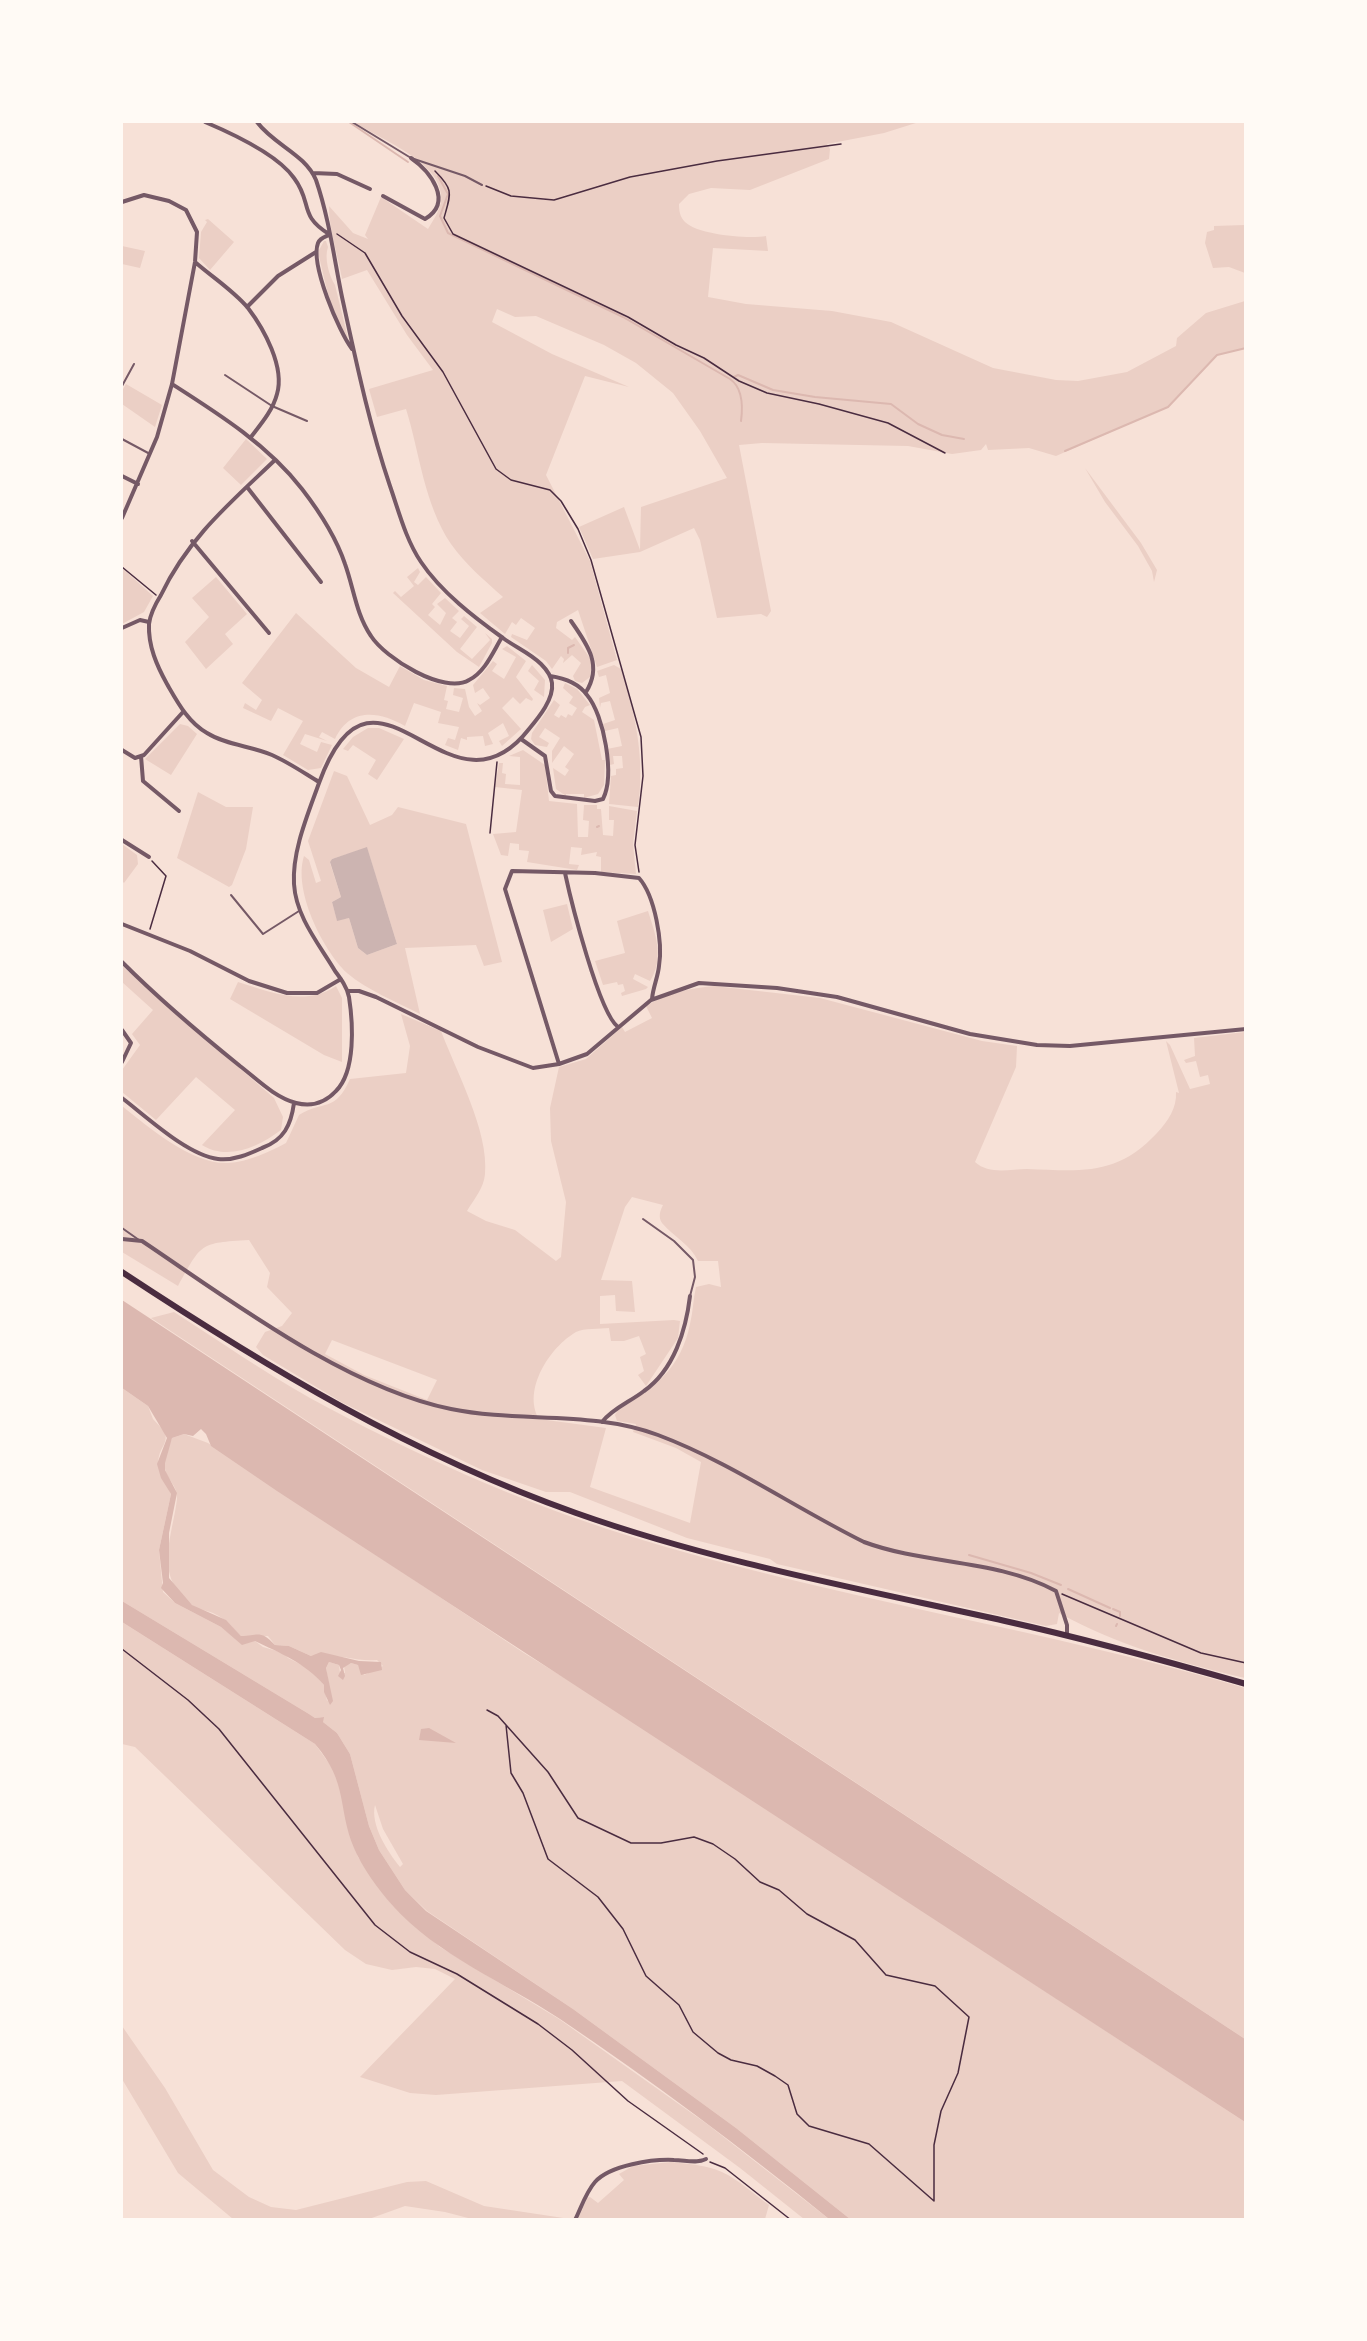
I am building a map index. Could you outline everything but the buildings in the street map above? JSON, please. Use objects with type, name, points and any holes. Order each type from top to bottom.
[{"type":"main road","points":[[122,1272],[311,1392],[396,1437],[480,1476],[573,1512],[628,1531],[762,1566],[1067,1636],[1245,1684]]},
{"type":"street","points":[[205,122],[238,137],[292,174],[304,195],[310,220],[330,235]]},
{"type":"street","points":[[122,962],[239,1065],[272,1091],[294,1102],[320,1103],[332,1096],[345,1081],[350,1057],[348,991],[299,911],[294,888],[294,865],[319,782],[344,735],[359,723],[367,721],[386,724],[459,758],[480,759],[498,755],[521,739],[548,701],[552,687],[550,676],[536,660],[502,637],[441,585],[421,563],[373,435],[353,351],[328,226],[313,173],[306,164],[265,133],[257,122]]},
{"type":"street","points":[[382,196],[425,219],[433,213],[438,199],[438,190],[428,172],[411,158]]},
{"type":"street","points":[[313,173],[337,174],[370,189]]},
{"type":"street","points":[[122,202],[136,196],[155,196],[183,208],[197,230],[195,261],[172,384],[150,454],[122,518]]},
{"type":"street","points":[[330,235],[321,239],[316,252],[339,329],[353,351]]},
{"type":"street","points":[[247,307],[279,276],[316,252]]},
{"type":"street","points":[[195,261],[247,307],[270,348],[278,372],[278,392],[272,406],[251,437]]},
{"type":"street","points":[[172,384],[251,437],[301,487],[330,532],[344,561],[360,615],[380,648],[419,673],[437,680],[462,683],[476,676],[502,637]]},
{"type":"street","points":[[275,460],[192,541],[174,567],[149,622],[152,653],[183,712],[207,734],[272,755],[319,782]]},
{"type":"street","points":[[122,476],[138,484]]},
{"type":"street","points":[[247,487],[321,582]]},
{"type":"street","points":[[192,541],[269,633]]},
{"type":"street","points":[[122,628],[140,620],[149,622]]},
{"type":"street","points":[[571,621],[594,660],[594,669],[586,692]]},
{"type":"street","points":[[521,739],[545,756],[551,791],[555,796],[595,801],[603,799],[607,788],[608,762],[600,725],[586,692],[571,682],[550,676]]},
{"type":"street","points":[[122,750],[135,758],[141,756],[183,712]]},
{"type":"street","points":[[141,756],[143,781],[179,811]]},
{"type":"street","points":[[122,840],[149,857]]},
{"type":"street","points":[[559,1064],[505,889],[512,871],[639,879],[647,891],[660,945],[660,966],[652,999]]},
{"type":"street","points":[[565,873],[588,958],[610,1019],[618,1028]]},
{"type":"street","points":[[122,924],[149,933],[249,981],[287,993],[317,993],[341,979]]},
{"type":"street","points":[[348,991],[359,991],[376,997],[425,1022],[533,1068],[559,1064],[587,1054],[635,1011],[652,999],[699,983],[777,988],[837,997],[1001,1041],[1070,1046],[1094,1045],[1245,1029]]},
{"type":"street","points":[[122,1030],[130,1043],[122,1062]]},
{"type":"street","points":[[122,1098],[187,1146],[218,1159],[243,1156],[280,1140],[290,1121],[294,1102]]},
{"type":"street","points":[[122,1239],[141,1241],[274,1329],[366,1379],[450,1409],[602,1422],[657,1435],[727,1469],[811,1516],[888,1551],[992,1569],[1042,1584],[1056,1591],[1067,1625],[1067,1636]]},
{"type":"street","points":[[602,1422],[609,1413],[646,1390],[669,1361],[685,1329],[690,1296]]},
{"type":"street","points":[[575,2220],[595,2181],[619,2168],[638,2162],[673,2159],[696,2162],[706,2159]]},
{"type":"lane","points":[[352,122],[411,158],[482,185]]},
{"type":"lane","points":[[122,386],[134,364]]},
{"type":"lane","points":[[225,375],[272,406],[307,421]]},
{"type":"lane","points":[[122,439],[150,454]]},
{"type":"lane","points":[[231,895],[263,934],[299,911]]},
{"type":"lane","points":[[643,1219],[674,1241],[693,1260],[695,1277],[690,1296]]},
{"type":"lane","points":[[122,1228],[141,1241]]},
{"type":"path","points":[[482,185],[511,195],[554,200],[630,177],[717,161],[841,144]]},
{"type":"path","points":[[424,162],[449,189],[450,196],[444,218],[453,234],[628,316],[676,345],[704,358],[739,381],[767,393],[819,404],[888,423],[945,453]]},
{"type":"path","points":[[328,226],[365,254],[402,316],[443,372],[496,469],[511,480],[550,490],[561,501],[578,529],[591,560],[641,737],[643,776],[635,845],[639,879]]},
{"type":"path","points":[[122,567],[159,597]]},
{"type":"path","points":[[490,833],[498,755]]},
{"type":"path","points":[[149,857],[166,876],[149,933]]},
{"type":"path","points":[[1056,1591],[1201,1653],[1245,1663]]},
{"type":"path","points":[[122,1649],[188,1700],[219,1729],[375,1926],[410,1952],[457,1974],[538,2024],[572,2050],[628,2101],[705,2155],[706,2159],[725,2168],[790,2220]]},
{"type":"path","points":[[487,1710],[507,1725],[558,1784],[570,1808],[578,1818],[631,1843],[661,1843],[694,1837],[713,1844],[735,1859],[760,1882],[778,1890],[807,1914],[855,1940],[886,1975],[935,1986],[969,2017],[958,2073],[939,2123],[934,2145],[934,2201],[869,2144],[808,2126],[797,2114],[788,2085],[757,2066],[718,2053],[693,2032],[679,2006],[646,1976],[623,1929],[598,1897],[548,1859],[523,1792],[511,1773],[507,1725]]},
{"type":"shaded area","points":[[354,122],[919,122],[884,133],[827,144],[830,149],[829,159],[750,190],[711,188],[689,194],[679,204],[679,209],[683,220],[691,226],[724,235],[766,236],[768,251],[713,248],[708,297],[746,304],[832,311],[891,322],[993,368],[1056,380],[1078,381],[1127,372],[1176,346],[1177,338],[1206,313],[1245,301],[1245,348],[1217,355],[1168,407],[1056,456],[1029,448],[988,450],[986,444],[981,450],[952,454],[908,446],[762,443],[739,445],[771,611],[767,617],[761,614],[717,618],[700,540],[694,528],[640,552],[593,559],[579,527],[624,507],[640,550],[641,507],[727,478],[700,431],[673,393],[636,363],[604,345],[536,316],[515,317],[497,309],[492,322],[552,354],[629,387],[585,376],[546,475],[590,561],[617,660],[597,667],[578,610],[557,622],[556,628],[572,640],[575,637],[592,661],[590,677],[582,683],[575,681],[573,676],[581,663],[572,655],[563,663],[564,659],[561,656],[552,669],[546,661],[511,637],[512,634],[527,640],[535,628],[521,618],[516,625],[512,622],[505,634],[480,613],[503,597],[462,558],[442,529],[429,496],[406,409],[377,417],[369,389],[433,370],[407,335],[367,270],[342,279],[329,206],[353,233],[368,239],[365,235],[381,197],[428,229],[439,208],[441,194],[430,171],[419,161]]},
{"type":"shaded area","points":[[208,219],[234,242],[210,270],[199,258],[201,232],[207,222],[205,220]]},
{"type":"shaded area","points":[[1245,225],[1245,273],[1229,267],[1213,268],[1205,243],[1207,232],[1214,230],[1214,226]]},
{"type":"shaded area","points":[[324,241],[328,247],[328,267],[335,285],[348,338],[333,310],[326,285],[318,252]]},
{"type":"shaded area","points":[[122,246],[145,251],[140,268],[122,264]]},
{"type":"shaded area","points":[[126,384],[162,405],[155,427],[122,404],[122,391]]},
{"type":"shaded area","points":[[246,439],[267,459],[241,485],[223,468]]},
{"type":"shaded area","points":[[1085,468],[1141,543],[1157,570],[1154,582],[1152,571],[1138,546],[1105,502]]},
{"type":"shaded area","points":[[122,568],[153,596],[144,612],[122,624]]},
{"type":"shaded area","points":[[418,568],[420,572],[414,582],[418,585],[426,577],[441,593],[432,604],[435,607],[428,615],[440,625],[446,613],[437,604],[445,598],[459,611],[452,618],[457,622],[450,631],[460,638],[469,626],[461,619],[464,616],[477,627],[460,649],[472,659],[490,640],[485,633],[492,639],[479,667],[457,652],[393,593],[395,591],[401,597],[414,586],[407,577]]},
{"type":"shaded area","points":[[216,577],[247,614],[225,634],[233,644],[206,669],[185,642],[209,617],[192,598]]},
{"type":"shaded area","points":[[296,613],[356,668],[389,687],[400,666],[424,680],[447,686],[444,700],[448,701],[446,709],[459,712],[463,698],[453,695],[454,688],[465,689],[469,707],[475,716],[482,711],[477,703],[480,705],[490,698],[483,688],[475,693],[473,685],[493,661],[497,664],[492,671],[504,679],[516,657],[502,649],[507,646],[526,661],[516,677],[533,699],[532,701],[526,698],[520,704],[513,697],[502,708],[521,729],[502,746],[499,741],[509,736],[503,723],[488,733],[493,744],[485,746],[483,736],[467,737],[467,740],[461,738],[458,750],[445,745],[448,738],[455,740],[459,727],[438,723],[441,712],[414,703],[405,726],[385,717],[366,715],[349,721],[335,739],[322,732],[319,737],[327,741],[305,734],[300,744],[317,752],[321,742],[332,745],[321,768],[308,770],[283,755],[303,721],[278,708],[271,721],[243,708],[245,703],[256,710],[262,700],[242,683]]},
{"type":"shaded area","points":[[532,665],[545,680],[544,697],[534,690],[539,681],[528,671]]},
{"type":"shaded area","points":[[614,665],[621,669],[638,738],[640,789],[638,807],[609,804],[611,776],[616,775],[616,769],[623,768],[622,756],[613,756],[614,764],[610,765],[607,749],[622,746],[618,728],[605,731],[603,724],[615,720],[610,701],[601,703],[600,708],[599,698],[610,693],[606,675],[599,677],[597,671]]},
{"type":"shaded area","points":[[565,683],[577,689],[590,705],[582,712],[594,720],[602,760],[605,760],[604,785],[598,794],[584,798],[584,794],[566,794],[566,796],[556,789],[553,768],[565,776],[569,770],[565,767],[574,754],[564,746],[552,763],[552,751],[560,738],[545,728],[539,737],[549,743],[547,747],[535,745],[531,739],[532,733],[554,700],[560,705],[554,715],[559,718],[561,715],[566,718],[568,714],[572,716],[577,708],[569,703],[573,697],[563,688]]},
{"type":"shaded area","points":[[180,724],[188,726],[197,734],[171,775],[145,759]]},
{"type":"shaded area","points":[[368,728],[379,728],[404,739],[377,780],[368,774],[376,760],[353,745],[348,751],[343,749],[353,737]]},
{"type":"shaded area","points":[[523,750],[545,765],[549,801],[577,804],[578,837],[588,837],[589,821],[583,820],[584,805],[597,805],[597,809],[601,809],[603,835],[613,836],[614,820],[609,820],[609,806],[637,811],[633,844],[636,874],[601,872],[601,857],[596,856],[597,852],[581,855],[582,848],[571,847],[569,864],[579,865],[577,870],[527,862],[529,851],[519,850],[519,844],[510,843],[508,856],[501,855],[493,834],[516,832],[522,790],[495,787],[499,763],[503,763],[502,773],[506,774],[505,784],[520,785],[520,757],[509,756]]},
{"type":"shaded area","points":[[334,771],[347,776],[370,825],[392,815],[398,807],[466,824],[502,962],[484,966],[476,945],[405,948],[420,1014],[364,985],[347,973],[338,962],[328,949],[312,918],[303,885],[304,856],[309,860],[316,883],[321,881],[308,841]],"holes":[[[367,848],[397,944],[367,955],[358,948],[349,918],[337,920],[332,902],[341,897],[330,863],[332,859]]]},
{"type":"shaded area","points":[[198,792],[226,807],[253,807],[246,849],[232,885],[229,887],[177,858]]},
{"type":"shaded area","points":[[122,844],[137,855],[138,864],[124,883],[122,881]]},
{"type":"shaded area","points":[[567,904],[573,929],[551,942],[543,910]]},
{"type":"shaded area","points":[[648,911],[657,946],[655,972],[650,981],[635,974],[633,979],[648,987],[622,996],[621,993],[625,991],[623,984],[618,985],[617,982],[603,985],[595,961],[625,953],[617,921]]},
{"type":"shaded area","points":[[122,966],[274,1098],[283,1117],[281,1130],[263,1142],[243,1150],[222,1152],[212,1150],[202,1145],[235,1110],[196,1077],[156,1120],[122,1092],[122,1070],[140,1045],[132,1034],[153,1010],[122,982]]},
{"type":"shaded area","points":[[238,982],[275,993],[300,997],[312,996],[336,986],[342,998],[342,1062],[324,1055],[230,999]]},
{"type":"shaded area","points":[[714,986],[820,998],[982,1041],[1017,1046],[1016,1067],[975,1162],[993,1170],[1082,1170],[1113,1164],[1128,1157],[1161,1128],[1173,1109],[1176,1092],[1179,1093],[1166,1041],[1190,1089],[1210,1084],[1208,1075],[1200,1077],[1196,1061],[1186,1063],[1184,1060],[1195,1056],[1194,1038],[1245,1032],[1245,1678],[1126,1644],[1059,1613],[1057,1624],[1046,1626],[777,1564],[770,1559],[687,1538],[570,1492],[546,1492],[482,1470],[343,1403],[263,1355],[256,1347],[265,1332],[282,1326],[292,1313],[267,1287],[270,1273],[249,1240],[220,1242],[204,1248],[192,1261],[178,1286],[122,1252],[122,1106],[172,1143],[200,1158],[228,1163],[251,1159],[286,1143],[299,1115],[334,1101],[350,1079],[406,1073],[410,1046],[401,1014],[441,1031],[477,1120],[485,1157],[485,1174],[481,1189],[467,1211],[486,1221],[515,1230],[556,1261],[561,1257],[566,1202],[551,1141],[550,1108],[559,1067],[586,1059],[622,1027],[625,1032],[652,1018],[646,1006],[654,1001],[687,990]],"holes":[[[632,1197],[663,1205],[660,1214],[662,1223],[691,1250],[698,1261],[718,1261],[721,1287],[709,1284],[696,1287],[686,1340],[672,1365],[654,1385],[618,1410],[615,1415],[617,1421],[636,1424],[633,1432],[676,1448],[701,1462],[690,1523],[590,1487],[606,1428],[539,1419],[535,1408],[534,1395],[541,1370],[557,1348],[576,1332],[609,1328],[611,1341],[624,1341],[639,1336],[646,1354],[640,1357],[644,1371],[638,1375],[646,1386],[678,1338],[680,1321],[600,1324],[600,1296],[615,1295],[616,1311],[635,1312],[632,1281],[601,1280],[625,1207]],[[332,1340],[437,1380],[427,1400],[364,1375],[325,1354]]]},
{"type":"shaded area","points":[[122,1300],[1245,2039],[1245,2122],[277,1491],[211,1446],[201,1429],[193,1436],[184,1434],[172,1438],[165,1463],[165,1470],[177,1493],[169,1533],[169,1578],[192,1605],[226,1620],[241,1636],[263,1635],[275,1645],[289,1646],[311,1656],[321,1652],[359,1661],[381,1662],[382,1670],[361,1675],[358,1665],[351,1663],[343,1668],[345,1676],[343,1680],[338,1676],[341,1670],[339,1665],[329,1662],[326,1668],[333,1701],[330,1705],[324,1692],[324,1685],[300,1665],[255,1641],[242,1645],[221,1627],[175,1603],[161,1588],[163,1583],[159,1550],[171,1494],[161,1478],[157,1464],[167,1438],[148,1406],[122,1388]]},
{"type":"shaded area","points":[[174,1312],[276,1378],[387,1438],[505,1491],[585,1522],[780,1577],[1091,1648],[1245,1688],[1245,2039],[151,1318]]},
{"type":"shaded area","points":[[122,1388],[148,1406],[153,1419],[165,1432],[166,1439],[158,1461],[171,1494],[159,1550],[163,1592],[175,1603],[221,1627],[239,1641],[255,1641],[263,1647],[284,1653],[288,1658],[310,1669],[324,1685],[327,1701],[331,1697],[326,1668],[329,1662],[339,1665],[340,1673],[345,1673],[344,1666],[351,1663],[358,1665],[364,1675],[383,1666],[377,1660],[327,1655],[311,1656],[289,1646],[275,1645],[268,1636],[241,1636],[223,1618],[194,1607],[180,1594],[172,1582],[168,1556],[177,1494],[166,1473],[165,1466],[172,1438],[184,1434],[208,1443],[524,1653],[602,1701],[1245,2122],[1245,2219],[850,2219],[736,2128],[573,2009],[427,1911],[405,1890],[379,1850],[369,1826],[350,1754],[337,1733],[323,1722],[323,1717],[315,1718],[122,1601]],"holes":[[[375,1805],[383,1829],[403,1864],[400,1867],[385,1846],[378,1829],[375,1821]]]},
{"type":"shaded area","points":[[122,1601],[315,1718],[324,1717],[323,1722],[337,1733],[350,1754],[369,1826],[379,1850],[405,1890],[426,1911],[573,2009],[736,2128],[850,2219],[829,2219],[663,2091],[560,2019],[451,1954],[410,1923],[381,1892],[357,1855],[349,1833],[338,1784],[326,1758],[315,1744],[122,1622]]},
{"type":"shaded area","points":[[122,1622],[315,1744],[336,1773],[358,1857],[392,1905],[440,1947],[559,2019],[707,2124],[829,2219],[804,2219],[740,2168],[622,2081],[436,2095],[410,2093],[360,2077],[455,1979],[435,1969],[416,1967],[392,1970],[366,1964],[345,1950],[135,1747],[122,1744]]},
{"type":"shaded area","points":[[429,1728],[456,1743],[419,1740],[421,1729]]},
{"type":"shaded area","points":[[122,2026],[165,2088],[213,2170],[249,2197],[271,2207],[296,2210],[407,2182],[426,2181],[484,2206],[570,2219],[472,2219],[405,2206],[369,2219],[233,2219],[178,2173],[122,2079]]},
{"type":"shaded area","points":[[671,2162],[704,2166],[725,2173],[769,2205],[765,2219],[578,2219],[587,2198],[590,2197],[598,2203],[624,2180],[619,2174],[633,2166]]},
{"type":"waterway","points":[[349,122],[408,162]]},
{"type":"waterway","points":[[438,176],[448,194],[440,216],[448,233],[623,317],[730,379],[740,392],[741,421]]},
{"type":"waterway","points":[[1065,451],[1168,407],[1217,355],[1246,348]]},
{"type":"waterway","points":[[734,377],[738,375],[773,390],[815,397],[891,404],[918,424],[942,435],[964,439]]},
{"type":"waterway","points":[[568,653],[568,648],[574,645]]},
{"type":"waterway","points":[[969,1555],[1031,1573],[1061,1585]]},
{"type":"waterway","points":[[1068,1589],[1110,1608]]},
{"type":"waterway","points":[[1113,1609],[1120,1612],[1120,1616]]}]
